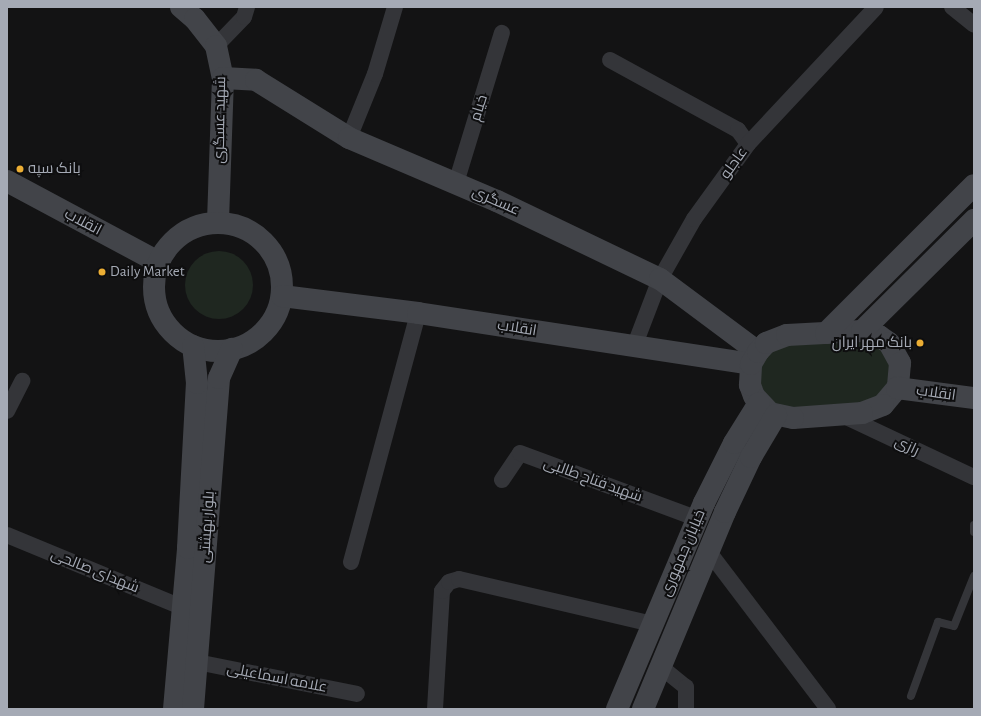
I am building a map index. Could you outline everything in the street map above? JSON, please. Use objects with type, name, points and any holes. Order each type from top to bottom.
[{"type":"main road","name":"شهید عسگری","points":[[181,7],[195,19],[216,46],[223,78],[218,223]]},
{"type":"main road","name":"عسگری","points":[[223,78],[256,80],[349,138],[456,183],[660,279],[754,358]]},
{"type":"main road","name":"انقلاب","points":[[7,181],[158,262]]},
{"type":"main road","points":[[826,333],[974,185]]},
{"type":"main road","points":[[862,331],[974,220]]},
{"type":"main road","points":[[218,223],[240,226],[264,242],[273,253],[281,274],[282,296],[276,314],[265,330],[250,342],[232,349],[213,350],[193,346],[176,335],[163,320],[155,302],[154,282],[158,262],[168,246],[182,233],[199,225],[218,223]]},
{"type":"main road","name":"انقلاب","points":[[282,296],[418,313],[634,347],[754,358]]},
{"type":"main road","points":[[862,331],[879,336],[896,352],[901,375],[897,388],[892,397],[873,411],[792,418],[767,409],[750,385],[754,358],[776,338],[862,331]]},
{"type":"main road","name":"بلوار بهشتی","points":[[174,709],[197,383],[193,346]]},
{"type":"main road","name":"بلوار بهشتی","points":[[193,709],[218,378],[232,349]]},
{"type":"main road","name":"انقلاب","points":[[897,388],[974,398]]},
{"type":"main road","name":"خیابان جمهوری","points":[[617,709],[698,519],[734,443],[767,409]]},
{"type":"main road","name":"خیابان جمهوری","points":[[643,709],[751,457],[767,409]]},
{"type":"street","points":[[216,46],[244,17],[247,7]]},
{"type":"street","points":[[349,138],[375,74],[395,7]]},
{"type":"street","name":"عاجلو","points":[[634,347],[660,279],[694,218],[748,144],[876,7]]},
{"type":"street","points":[[952,7],[974,26]]},
{"type":"street","name":"خیام","points":[[456,183],[502,33]]},
{"type":"street","points":[[610,60],[738,130],[748,144]]},
{"type":"street","points":[[351,562],[418,313]]},
{"type":"street","points":[[7,411],[22,381]]},
{"type":"street","name":"رازی","points":[[840,415],[974,477]]},
{"type":"street","name":"شهید فتاح طالبی","points":[[502,480],[520,453],[698,519]]},
{"type":"street","name":"شهدای صالحی","points":[[7,535],[182,607]]},
{"type":"street","points":[[709,552],[828,709]]},
{"type":"street","points":[[435,709],[442,591],[448,582],[459,579],[653,624]]},
{"type":"street","name":"علامه اسماعیلی","points":[[197,662],[357,694]]},
{"type":"street","points":[[661,667],[686,687],[686,709]]},
{"type":"lane","points":[[974,525],[974,532]]},
{"type":"lane","points":[[911,696],[938,622],[954,626],[974,576]]},
{"type":"shaded area","points":[[212,251],[226,251],[238,256],[248,266],[253,278],[253,292],[248,304],[238,314],[226,319],[212,319],[200,314],[190,304],[185,292],[185,278],[190,266],[200,256]]},
{"type":"shaded area","points":[[866,341],[882,350],[887,357],[891,374],[884,391],[870,402],[793,408],[775,404],[768,399],[760,383],[761,365],[772,351],[789,345]]},
{"type":"place","name":"بانک سپه","points":[[20,169]]},
{"type":"place","name":"Daily Market","points":[[102,272]]},
{"type":"place","name":"بانک مهر ایران","points":[[920,343]]}]
